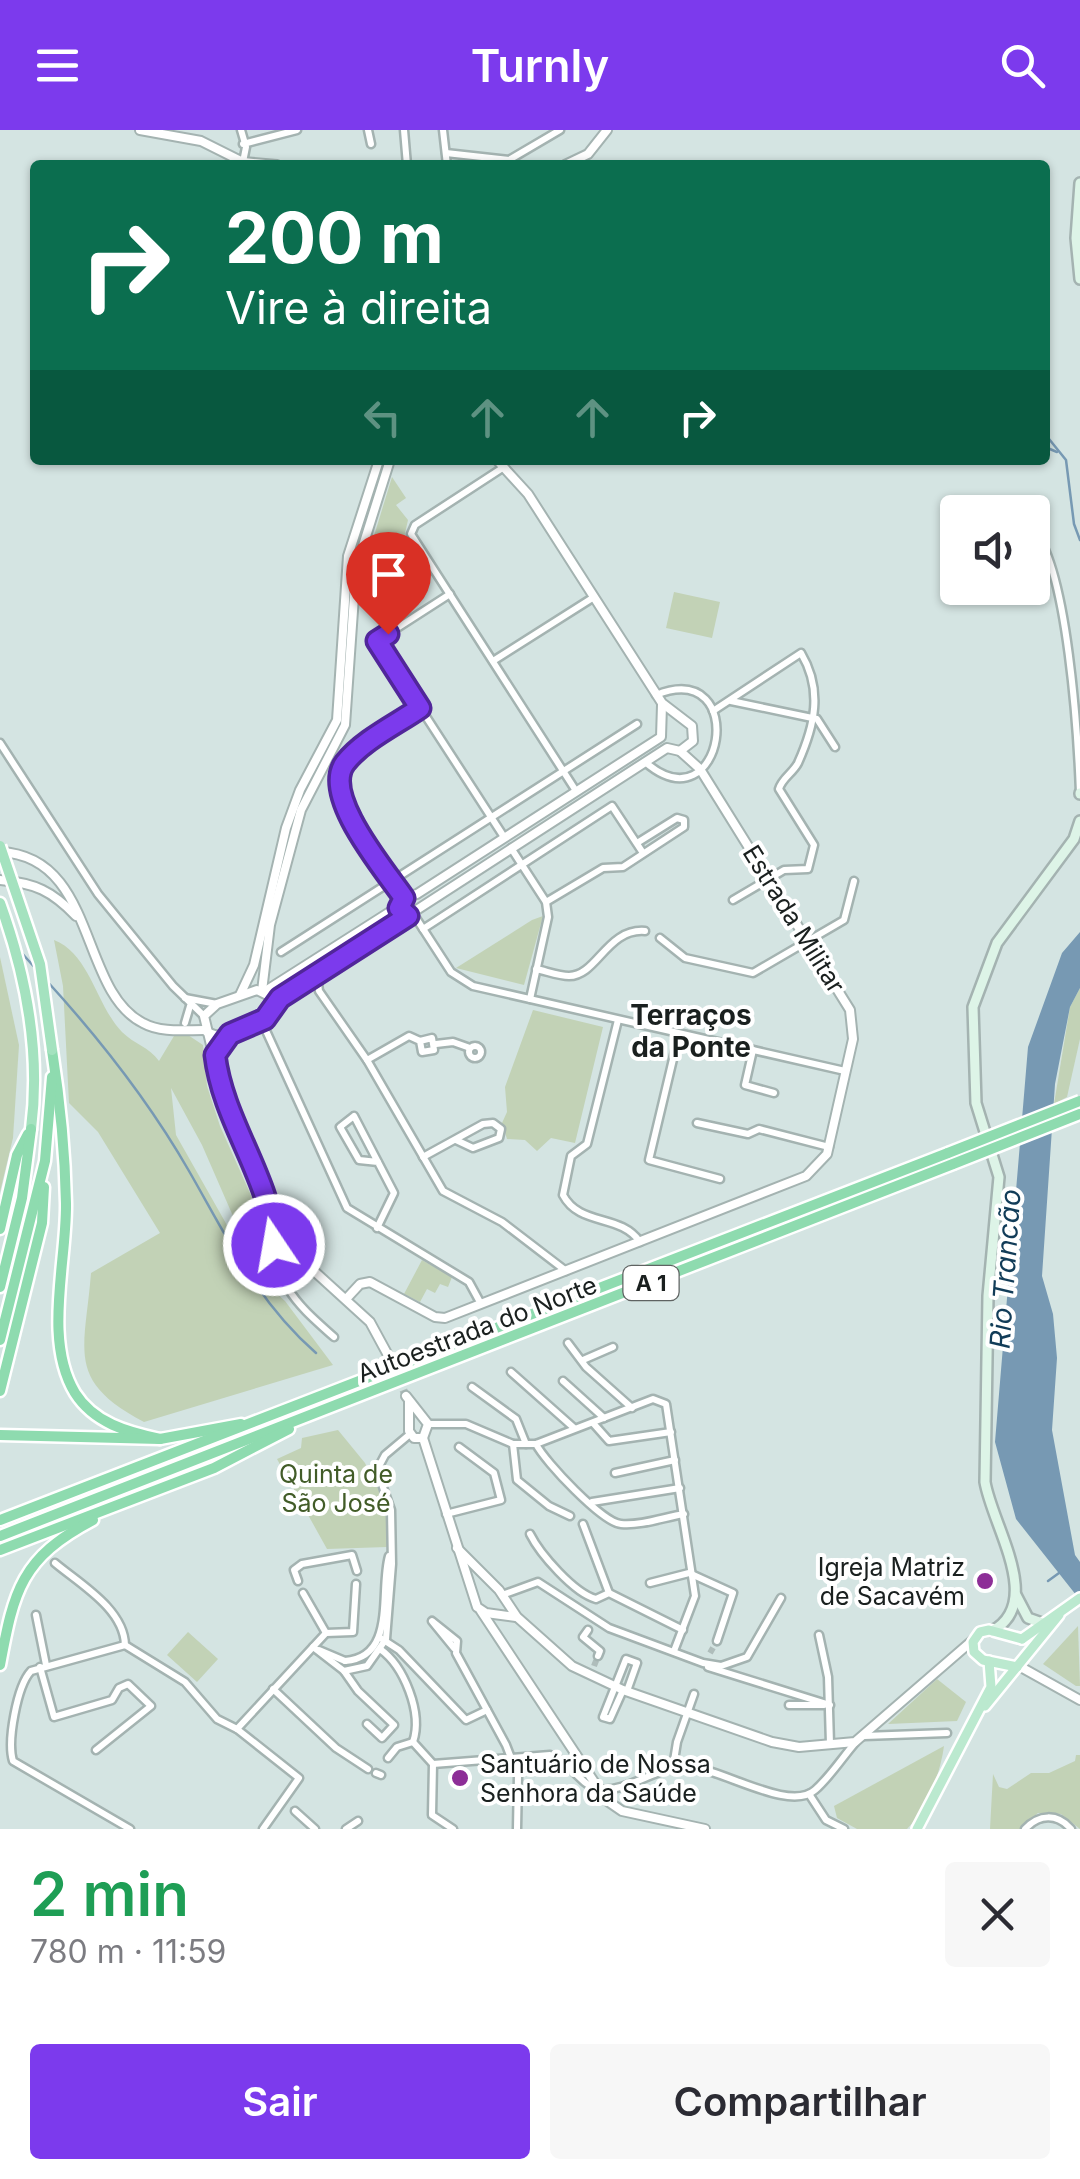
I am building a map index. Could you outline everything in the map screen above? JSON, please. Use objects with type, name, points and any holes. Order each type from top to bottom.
[{"type":"highway","points":[[0,849],[35,944],[62,1112],[66,1218],[60,1328],[65,1369],[76,1395],[100,1418],[160,1439]]},
{"type":"highway","points":[[0,903],[25,987],[34,1076],[22,1198],[0,1287]]},
{"type":"highway","points":[[0,1391],[42,1222],[52,1050]]},
{"type":"highway","name":"Autoestrada do Norte","points":[[0,1535],[298,1422],[950,1158],[1080,1101]]},
{"type":"highway","name":"Autoestrada do Norte","points":[[0,1520],[950,1158],[1080,1114]]},
{"type":"highway","points":[[0,1229],[17,1155],[31,1129]]},
{"type":"highway","points":[[0,1340],[45,1161]]},
{"type":"highway","points":[[0,1434],[160,1439],[272,1418]]},
{"type":"highway","points":[[2,1549],[111,1510],[257,1450],[298,1422]]},
{"type":"highway","points":[[0,1664],[10,1604],[24,1575],[60,1540],[111,1510]]},
{"type":"main road","points":[[1080,183],[1076,238],[1080,279]]},
{"type":"main road","points":[[1028,1656],[1020,1639],[1012,1633],[1009,1616],[1017,1577],[990,1508],[986,1482],[988,1296],[999,1177],[977,1110],[972,1025],[979,984],[992,954],[1074,839],[1080,822]]},
{"type":"main road","points":[[1016,1595],[1028,1618],[1048,1624]]},
{"type":"main road","points":[[991,1631],[1020,1639],[1048,1624],[1080,1598]]},
{"type":"main road","points":[[1009,1616],[991,1631],[974,1638],[974,1652],[986,1660],[1018,1666]]},
{"type":"main road","points":[[974,1718],[1059,1616]]},
{"type":"main road","points":[[917,1829],[991,1686],[986,1660]]},
{"type":"street","points":[[140,130],[201,142],[235,160]]},
{"type":"street","points":[[241,130],[242,160]]},
{"type":"street","points":[[243,144],[297,130]]},
{"type":"street","points":[[368,130],[371,144]]},
{"type":"street","points":[[404,130],[407,160]]},
{"type":"street","points":[[443,130],[446,160]]},
{"type":"street","points":[[446,153],[509,160],[560,130]]},
{"type":"street","points":[[575,160],[588,154],[607,130]]},
{"type":"street","points":[[240,995],[254,965],[286,828],[300,790],[337,720],[346,567],[378,465]]},
{"type":"street","points":[[271,1009],[263,991],[262,972],[301,810],[345,725],[356,568],[388,465]]},
{"type":"street","points":[[0,849],[28,856],[54,874],[128,1012],[152,1027],[205,1031],[219,1037],[262,1022],[271,1009],[300,985],[667,748],[680,751],[693,741],[692,726],[659,699],[505,466],[414,525],[411,534],[576,791]]},
{"type":"street","points":[[1050,568],[1060,606],[1079,729],[1080,793]]},
{"type":"street","points":[[450,594],[377,641],[504,838]]},
{"type":"street","points":[[493,661],[594,597]]},
{"type":"street","points":[[713,711],[800,654],[816,690],[797,766],[778,789],[814,845],[808,869],[784,870],[734,900]]},
{"type":"street","points":[[645,762],[676,776],[698,766],[716,751],[720,736],[713,711],[685,691],[659,699]]},
{"type":"street","points":[[176,1029],[204,1016],[217,1004],[280,982],[660,736],[664,724],[659,699]]},
{"type":"street","points":[[730,701],[812,718],[835,746]]},
{"type":"street","points":[[420,708],[348,759],[338,782],[344,808],[451,972],[472,986],[846,1072]]},
{"type":"street","points":[[664,724],[681,718]]},
{"type":"street","points":[[281,952],[637,724]]},
{"type":"street","points":[[660,736],[667,748]]},
{"type":"street","name":"Estrada Militar","points":[[693,741],[698,766]]},
{"type":"street","points":[[0,743],[98,894],[204,1016],[226,1111],[274,1220],[292,1251],[370,1322],[389,1357]]},
{"type":"street","name":"Estrada Militar","points":[[680,751],[698,766],[850,1010],[852,1039],[829,1146]]},
{"type":"street","points":[[423,929],[612,806],[644,853]]},
{"type":"street","points":[[546,902],[603,868],[622,866],[644,853],[684,827],[684,820],[677,818],[637,843]]},
{"type":"street","points":[[512,848],[546,902],[548,917],[530,999]]},
{"type":"street","points":[[0,880],[34,884],[56,895],[79,920]]},
{"type":"street","points":[[660,938],[685,958],[753,973],[811,944],[844,920],[854,881]]},
{"type":"street","points":[[405,899],[414,913]]},
{"type":"street","points":[[536,969],[572,976],[588,968],[617,938],[645,931]]},
{"type":"street","points":[[262,972],[280,982]]},
{"type":"street","points":[[317,974],[320,991],[367,1060],[444,1191],[502,1222],[566,1271]]},
{"type":"street","points":[[300,985],[320,991]]},
{"type":"street","points":[[187,1001],[217,1004]]},
{"type":"street","points":[[186,1024],[187,1001]]},
{"type":"street","points":[[618,1020],[587,1144],[571,1156],[563,1194],[578,1214],[628,1226],[640,1242]]},
{"type":"street","points":[[262,1022],[346,1208],[468,1282],[480,1304]]},
{"type":"street","points":[[215,1055],[230,1034]]},
{"type":"street","points":[[678,1034],[649,1160],[720,1179]]},
{"type":"street","points":[[367,1060],[409,1036],[420,1041],[425,1053],[433,1051],[436,1044]]},
{"type":"street","points":[[420,1041],[429,1037],[436,1044]]},
{"type":"street","points":[[436,1044],[453,1042],[470,1048]]},
{"type":"street","points":[[754,1050],[746,1085],[774,1093]]},
{"type":"street","points":[[377,1228],[394,1193],[378,1162],[354,1116],[343,1122],[340,1127],[359,1160],[378,1162]]},
{"type":"street","points":[[423,1158],[484,1124],[493,1122],[500,1129],[499,1138],[473,1148],[456,1140]]},
{"type":"street","points":[[347,1298],[365,1281],[434,1317],[444,1318],[806,1176],[818,1168],[829,1146],[759,1129],[748,1134],[697,1123]]},
{"type":"street","points":[[274,1220],[274,1245],[290,1298],[334,1337]]},
{"type":"street","points":[[568,1343],[632,1408]]},
{"type":"street","points":[[582,1360],[613,1347]]},
{"type":"street","points":[[511,1372],[575,1429]]},
{"type":"street","points":[[563,1381],[604,1418]]},
{"type":"street","points":[[472,1386],[516,1420],[526,1444]]},
{"type":"street","points":[[344,1671],[367,1666],[382,1638],[391,1510],[376,1470],[385,1455],[410,1434],[407,1399],[425,1421],[422,1438],[466,1577],[481,1611],[600,1790],[622,1811],[705,1829]]},
{"type":"street","points":[[410,1422],[466,1424],[514,1444],[536,1444],[632,1408],[660,1400],[666,1404],[696,1596],[674,1651]]},
{"type":"street","points":[[593,1422],[609,1441],[670,1432]]},
{"type":"street","points":[[410,1434],[422,1438]]},
{"type":"street","points":[[514,1444],[516,1480],[570,1516]]},
{"type":"street","points":[[536,1444],[546,1465],[616,1524],[684,1514]]},
{"type":"street","points":[[446,1514],[502,1500],[494,1473],[459,1447]]},
{"type":"street","points":[[614,1472],[675,1460]]},
{"type":"street","points":[[591,1502],[680,1488]]},
{"type":"street","points":[[582,1524],[610,1593],[683,1630]]},
{"type":"street","points":[[530,1534],[540,1553],[582,1593],[596,1599],[610,1593]]},
{"type":"street","points":[[457,1548],[517,1617],[589,1676],[688,1714],[770,1742],[798,1747],[947,1733]]},
{"type":"street","points":[[298,1582],[294,1570],[302,1564],[352,1555],[357,1571]]},
{"type":"street","points":[[55,1563],[114,1614],[124,1629],[124,1644]]},
{"type":"street","points":[[466,1577],[478,1572]]},
{"type":"street","points":[[650,1583],[694,1574],[733,1594],[716,1640]]},
{"type":"street","points":[[502,1596],[538,1582],[587,1617],[734,1678],[778,1686],[830,1705]]},
{"type":"street","points":[[237,1728],[326,1633],[353,1632],[356,1584]]},
{"type":"street","points":[[303,1593],[326,1633]]},
{"type":"street","points":[[497,1611],[502,1596]]},
{"type":"street","points":[[704,1663],[721,1666],[747,1657],[782,1598]]},
{"type":"street","points":[[481,1611],[517,1617]]},
{"type":"street","points":[[36,1615],[54,1717],[112,1700],[128,1684],[157,1714]]},
{"type":"street","points":[[588,1630],[583,1637],[600,1651],[598,1656]]},
{"type":"street","points":[[819,1635],[830,1705],[830,1744]]},
{"type":"street","points":[[382,1638],[466,1720],[487,1710]]},
{"type":"street","points":[[809,1794],[860,1739],[974,1638]]},
{"type":"street","points":[[130,1829],[20,1768],[10,1748],[24,1680],[42,1666],[124,1644],[185,1682],[217,1719],[237,1728],[300,1778],[264,1829]]},
{"type":"street","points":[[313,1648],[345,1661],[361,1658],[378,1648]]},
{"type":"street","points":[[313,1648],[344,1671],[358,1691],[394,1725],[382,1738],[367,1724]]},
{"type":"street","points":[[378,1648],[396,1665],[416,1716],[413,1742],[433,1764],[432,1817],[452,1829]]},
{"type":"street","points":[[454,1648],[518,1776],[517,1829]]},
{"type":"street","points":[[704,1663],[710,1653]]},
{"type":"street","points":[[1028,1656],[1036,1674]]},
{"type":"street","points":[[951,1662],[986,1660]]},
{"type":"street","points":[[344,1671],[345,1661]]},
{"type":"street","points":[[589,1676],[594,1666]]},
{"type":"street","points":[[1018,1666],[1080,1700]]},
{"type":"street","points":[[272,1689],[336,1748],[375,1772]]},
{"type":"street","points":[[673,1768],[694,1694]]},
{"type":"street","points":[[789,1706],[830,1705]]},
{"type":"street","points":[[96,1750],[151,1706]]},
{"type":"street","points":[[388,1758],[396,1748],[413,1742]]},
{"type":"street","points":[[433,1764],[510,1757],[563,1759],[586,1784],[600,1790],[673,1768],[705,1769],[768,1791],[809,1794]]},
{"type":"street","points":[[809,1794],[826,1820],[844,1829]]},
{"type":"street","points":[[295,1811],[315,1829]]},
{"type":"street","points":[[1025,1829],[1048,1816],[1058,1818],[1071,1829]]},
{"type":"street","points":[[346,1829],[358,1821]]},
{"type":"green space","points":[[392,477],[406,498],[396,505],[408,520],[404,538],[366,562]]},
{"type":"green space","points":[[674,592],[720,602],[712,638],[666,628]]},
{"type":"green space","points":[[543,916],[524,985],[456,968],[532,920]]},
{"type":"green space","points":[[54,940],[76,956],[122,1032],[159,1061],[174,1036],[188,1035],[203,1045],[207,1086],[220,1126],[266,1229],[253,1262],[202,1145],[171,1088],[176,1135],[254,1273],[285,1301],[333,1365],[144,1422],[119,1407],[91,1377],[84,1343],[91,1273],[160,1233],[98,1132],[69,1103],[63,986]]},
{"type":"green space","points":[[0,957],[19,1045],[13,1138],[0,1192]]},
{"type":"green space","points":[[1080,988],[1080,1039],[1067,1097],[1054,1104],[1070,1007]]},
{"type":"green space","points":[[533,1010],[603,1027],[575,1143],[551,1138],[537,1151],[525,1140],[507,1139],[502,1123],[507,1112],[505,1087]]},
{"type":"green space","points":[[422,1260],[452,1277],[448,1287],[440,1284],[435,1293],[427,1289],[420,1302],[404,1294]]},
{"type":"green space","name":"Quinta de São José","points":[[338,1430],[365,1463],[389,1511],[387,1547],[327,1549],[277,1459],[301,1448],[302,1438]]},
{"type":"green space","points":[[1078,1626],[1080,1686],[1076,1686],[1043,1664]]},
{"type":"green space","points":[[188,1632],[218,1659],[197,1682],[167,1655]]},
{"type":"green space","points":[[937,1679],[966,1702],[957,1721],[888,1724]]},
{"type":"green space","points":[[944,1746],[932,1790],[907,1829],[857,1829],[837,1818],[834,1806]]},
{"type":"green space","points":[[1076,1755],[1080,1755],[1080,1829],[1061,1814],[1038,1813],[1020,1829],[990,1829],[993,1774],[999,1787],[1007,1789],[1031,1773],[1049,1773],[1075,1761]]},
{"type":"water","points":[[1080,932],[1080,988],[1070,1007],[1055,1084],[1042,1276],[1053,1314],[1057,1358],[1052,1430],[1075,1555],[1080,1562],[1080,1600],[1016,1519],[995,1442],[1028,1047],[1062,953]]},
{"type":"waterway","points":[[1050,440],[1066,460],[1074,524],[1080,540]]},
{"type":"waterway","points":[[1050,449],[1057,452]]},
{"type":"waterway","points":[[19,950],[37,970]]},
{"type":"waterway","points":[[46,980],[158,1120],[260,1290],[316,1353]]},
{"type":"waterway","points":[[1048,1581],[1059,1573]]},
{"type":"tunnel","points":[[389,1357],[406,1396]]},
{"type":"tunnel","points":[[710,1653],[717,1641]]},
{"type":"tunnel","points":[[594,1666],[598,1656]]},
{"type":"place","name":"Igreja Matriz de Sacavém","points":[[985,1581]]},
{"type":"place","name":"Santuário de Nossa Senhora da Saúde","points":[[460,1778]]},
{"type":"district","name":"Terraços da Ponte","points":[[691,1031]]},
{"type":"route","points":[[274,1245],[274,1220],[226,1111],[215,1055],[230,1034],[262,1022],[280,998],[408,916],[399,908],[404,898],[344,808],[338,782],[348,759],[420,708],[377,641],[388,634]]},
{"type":"water label","name":"Rio Trancão","points":[[1005,1269]]}]
